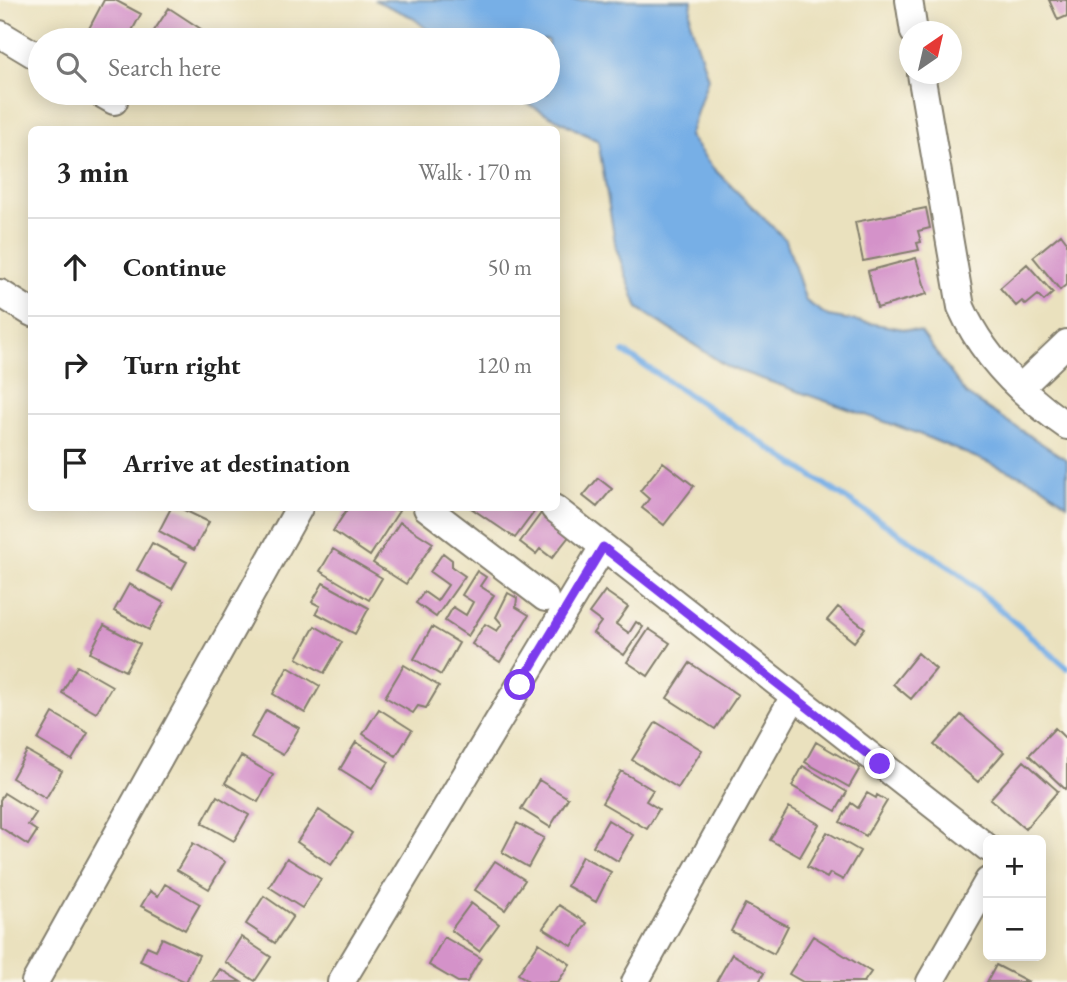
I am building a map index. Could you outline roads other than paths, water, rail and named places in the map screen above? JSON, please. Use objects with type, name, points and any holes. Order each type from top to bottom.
[{"type":"street","points":[[909,0],[912,21]]},
{"type":"street","points":[[0,34],[28,51]]},
{"type":"street","points":[[923,84],[961,307],[975,337],[990,357],[1039,406],[1067,426]]},
{"type":"street","points":[[0,293],[28,310]]},
{"type":"street","points":[[1020,388],[1067,343]]},
{"type":"street","points":[[39,981],[297,511]]},
{"type":"street","points":[[431,511],[545,598]]},
{"type":"street","points":[[558,511],[983,844]]},
{"type":"street","points":[[341,982],[603,547]]},
{"type":"street","points":[[635,982],[794,696]]},
{"type":"street","points":[[930,982],[983,890]]},
{"type":"water","points":[[374,0],[692,0],[690,21],[708,78],[689,136],[713,168],[786,240],[806,301],[828,316],[921,332],[967,395],[1067,460],[1067,504],[1038,483],[914,432],[728,367],[638,308],[616,248],[598,141],[530,105],[560,105],[560,28],[425,28],[412,17]]},
{"type":"waterway","points":[[624,352],[956,571],[1067,668]]}]
